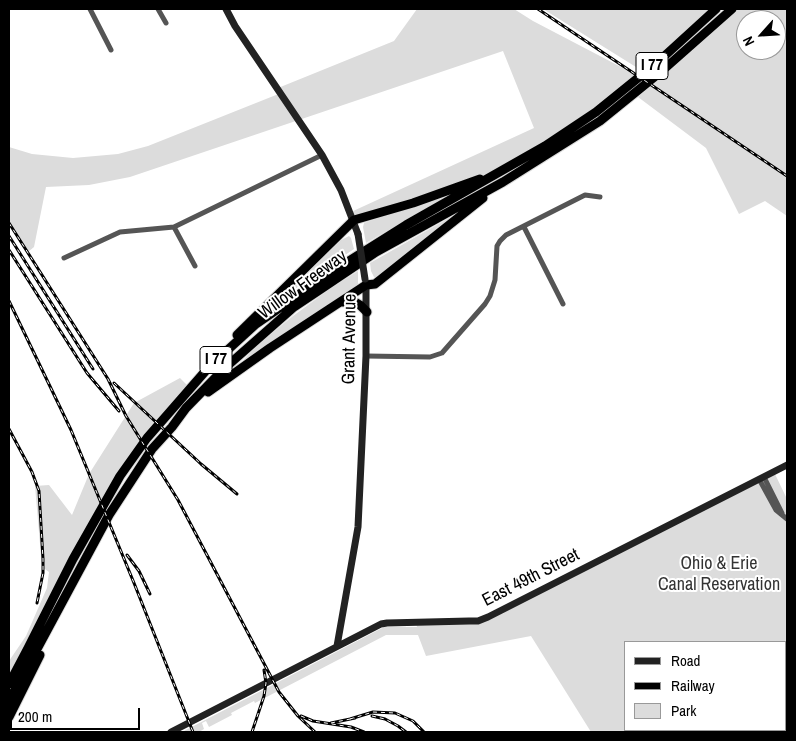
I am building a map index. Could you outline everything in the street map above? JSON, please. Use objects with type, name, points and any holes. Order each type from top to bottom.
[{"type":"highway","name":"Willow Freeway","points":[[9,683],[72,558],[120,476],[147,438],[209,367],[256,324],[333,271],[406,225],[504,171],[596,112],[660,60],[716,9]]},
{"type":"highway","name":"Willow Freeway","points":[[9,701],[109,515],[152,449],[186,408],[226,368],[294,307],[376,252],[503,182],[600,121],[732,9]]},
{"type":"highway","points":[[209,367],[247,323],[354,220],[413,203],[504,171]]},
{"type":"highway","points":[[186,408],[270,348],[341,302],[366,282],[374,284],[503,182]]},
{"type":"highway","points":[[341,302],[355,302],[367,312]]},
{"type":"highway","points":[[9,717],[52,631],[60,609]]},
{"type":"street","points":[[90,9],[111,50]]},
{"type":"street","points":[[158,9],[166,23]]},
{"type":"street","name":"Grant Avenue","points":[[226,9],[235,26],[322,155],[341,190],[358,234],[366,282],[367,312],[358,527],[338,646]]},
{"type":"street","points":[[64,258],[120,232],[174,227],[322,155]]},
{"type":"street","points":[[366,356],[430,357],[444,351],[490,296],[495,280],[498,243],[506,235],[585,195],[600,196]]},
{"type":"street","points":[[174,227],[195,266]]},
{"type":"street","points":[[524,227],[563,304]]},
{"type":"street","name":"East 49th Street","points":[[171,732],[380,624],[469,622],[483,619],[787,465]]},
{"type":"street","points":[[762,478],[772,504],[785,517]]},
{"type":"green space","points":[[417,9],[514,9],[638,78],[504,171],[354,220],[351,212],[534,128],[503,51],[130,177],[89,185],[46,187],[34,247],[28,252],[9,223],[9,147],[32,154],[73,158],[118,154],[148,146],[281,93],[278,88],[394,41]]},
{"type":"green space","points":[[543,9],[716,9],[644,72]]},
{"type":"green space","points":[[732,9],[787,9],[787,216],[765,201],[739,214],[706,148],[634,94]]},
{"type":"green space","points":[[443,196],[445,197],[366,243],[364,223]]},
{"type":"green space","points":[[449,218],[450,220],[378,277],[374,277],[370,263]]},
{"type":"green space","points":[[349,236],[354,249],[299,286],[271,308],[269,307],[337,242]]},
{"type":"green space","points":[[358,271],[358,287],[241,363],[255,347],[293,316]]},
{"type":"green space","points":[[180,378],[190,388],[120,476],[9,684],[9,661],[26,636],[47,588],[49,572],[42,567],[35,486],[49,485],[72,515],[89,474],[134,403]]},
{"type":"green space","name":"Ohio & Erie Canal Reservation","points":[[774,472],[787,499],[787,732],[591,732],[531,636],[426,656],[418,635],[386,635],[255,703],[254,701],[209,727],[206,721],[202,723],[204,729],[199,732],[182,732],[384,627],[417,627],[416,623],[478,621]]},
{"type":"railway","points":[[538,9],[787,176]]},
{"type":"railway","points":[[9,223],[108,379],[126,416],[178,500],[279,692],[298,716],[315,732]]},
{"type":"railway","points":[[9,236],[93,369]]},
{"type":"railway","points":[[9,250],[87,373],[119,411]]},
{"type":"railway","points":[[9,301],[71,430],[193,732]]},
{"type":"railway","points":[[114,383],[201,464],[237,494]]},
{"type":"railway","points":[[9,429],[32,472],[39,491],[43,573],[37,603]]},
{"type":"railway","points":[[127,555],[139,571],[150,594]]},
{"type":"railway","points":[[252,732],[264,696],[266,683],[264,670]]},
{"type":"railway","points":[[350,719],[373,712],[395,713],[413,721],[424,732]]},
{"type":"railway","points":[[301,716],[313,721],[351,727],[364,732]]},
{"type":"railway","points":[[372,716],[385,719],[406,732]]},
{"type":"railway","points":[[331,723],[355,718]]}]
